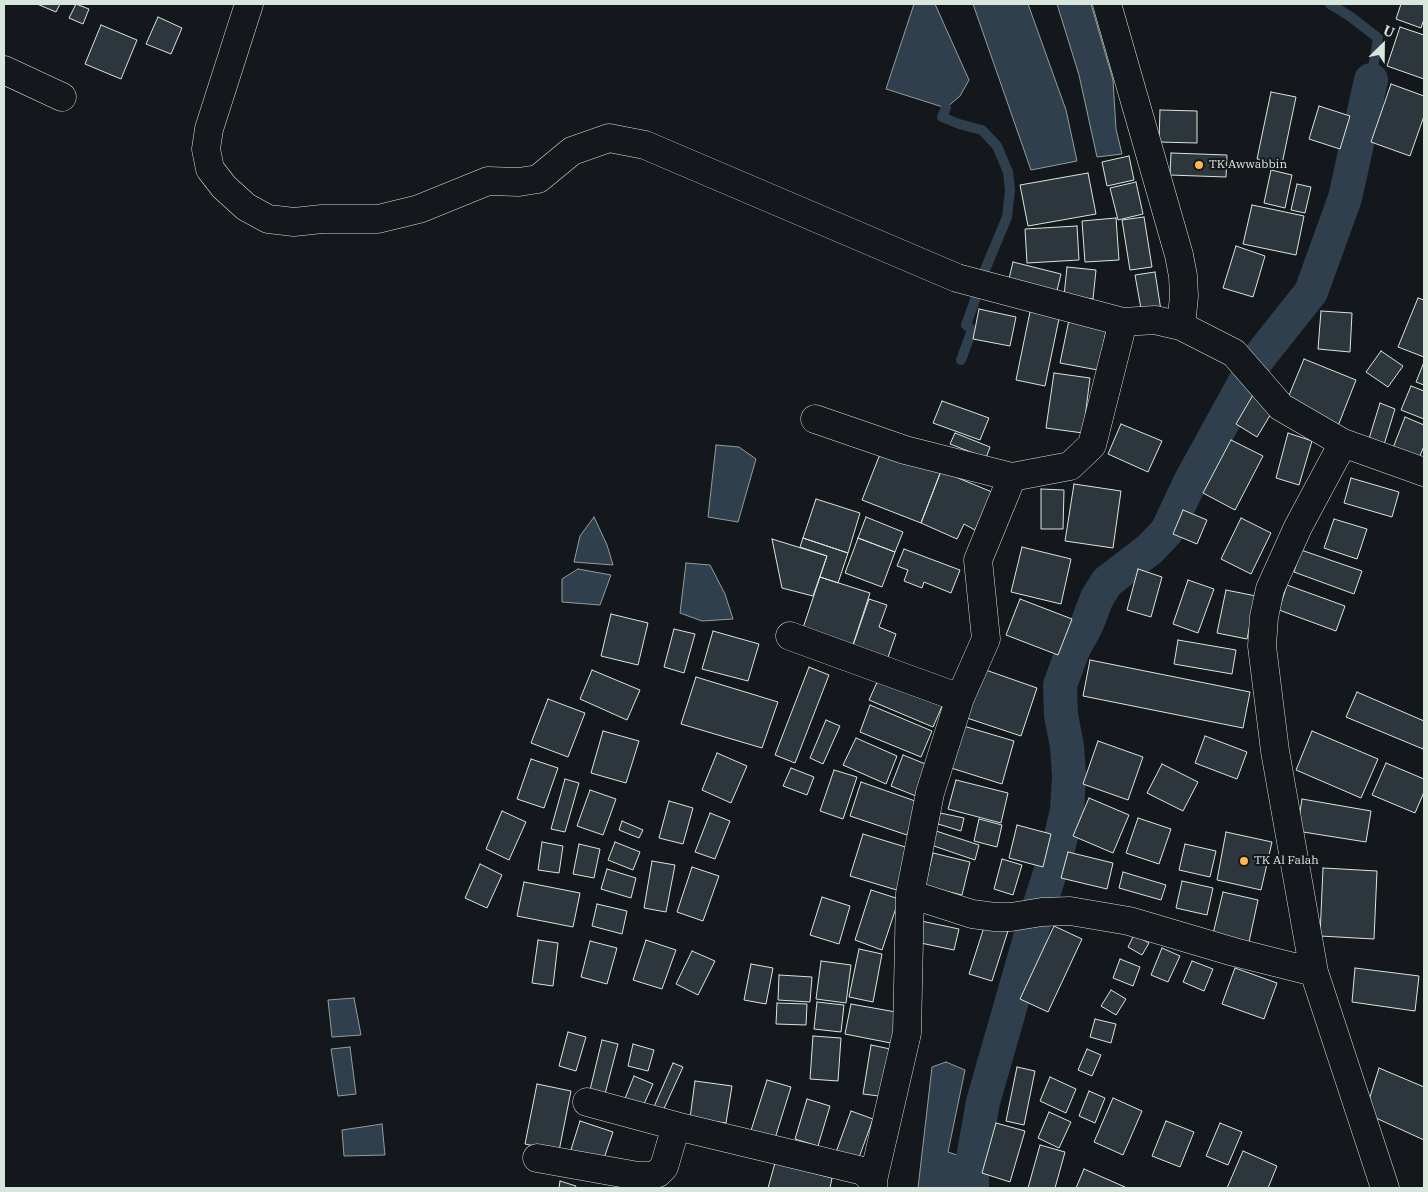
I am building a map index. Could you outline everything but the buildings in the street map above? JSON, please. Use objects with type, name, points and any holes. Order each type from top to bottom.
[{"type":"street","points":[[249,4],[209,129],[206,149],[210,169],[224,187],[246,207],[268,219],[294,222],[322,219],[378,220],[419,209],[488,181],[519,182],[538,179],[572,151],[609,138],[645,144],[957,278],[1124,322],[1155,320],[1181,326],[1234,353],[1254,374],[1281,408],[1343,443],[1424,472]]},
{"type":"street","points":[[1107,4],[1179,255],[1184,296],[1181,326]]},
{"type":"street","points":[[4,70],[62,98]]},
{"type":"street","points":[[815,419],[905,450],[1012,477],[1070,466],[1092,445],[1124,322]]},
{"type":"street","points":[[1343,443],[1298,527],[1270,589],[1264,616],[1262,646],[1275,751],[1314,972],[1385,1188]]},
{"type":"street","points":[[873,1184],[906,1033],[910,894],[930,793],[960,698],[986,639],[978,560],[1012,477]]},
{"type":"street","points":[[790,636],[960,698]]},
{"type":"street","points":[[910,894],[972,914],[995,917],[1070,911],[1129,921],[1234,952],[1314,972]]},
{"type":"street","points":[[587,1102],[676,1126],[863,1171],[873,1184]]},
{"type":"street","points":[[537,1158],[638,1176],[650,1176],[658,1173],[664,1167],[676,1126]]},
{"type":"water","points":[[914,4],[935,4],[969,80],[960,96],[946,108],[886,89]]},
{"type":"water","points":[[973,4],[1028,4],[1066,110],[1077,161],[1031,170]]},
{"type":"water","points":[[1057,4],[1091,4],[1113,80],[1116,129],[1122,154],[1097,157],[1079,75]]},
{"type":"water","points":[[716,445],[739,447],[756,459],[738,522],[708,517]]},
{"type":"water","points":[[594,517],[607,545],[613,565],[574,562],[580,536]]},
{"type":"water","points":[[686,563],[710,565],[725,594],[733,619],[702,621],[680,613]]},
{"type":"water","points":[[578,569],[611,575],[600,605],[562,602],[562,579]]},
{"type":"water","points":[[354,998],[361,1035],[332,1037],[328,1000]]},
{"type":"water","points":[[350,1047],[356,1094],[338,1096],[331,1049]]},
{"type":"water","points":[[946,1062],[965,1070],[948,1152],[963,1157],[960,1188],[918,1188],[932,1067]]},
{"type":"water","points":[[382,1124],[385,1155],[344,1156],[342,1130]]},
{"type":"waterway","points":[[1330,4],[1351,17],[1378,38],[1371,80]]},
{"type":"waterway","points":[[1040,904],[1059,845],[1067,810],[1069,776],[1067,746],[1061,715],[1060,685],[1073,650],[1087,624],[1097,598],[1107,582],[1150,549],[1167,531],[1190,482],[1257,360],[1311,292],[1345,198],[1371,80]]},
{"type":"waterway","points":[[946,108],[942,117],[982,130],[997,146],[1008,172],[1010,190],[1007,217],[980,282]]},
{"type":"waterway","points":[[961,360],[972,330],[966,325],[975,300]]},
{"type":"waterway","points":[[972,1188],[972,1164],[983,1102],[1034,924]]},
{"type":"place","name":"TK Awwabbin","points":[[1199,165]]},
{"type":"place","name":"TK Al Falah","points":[[1244,861]]}]
